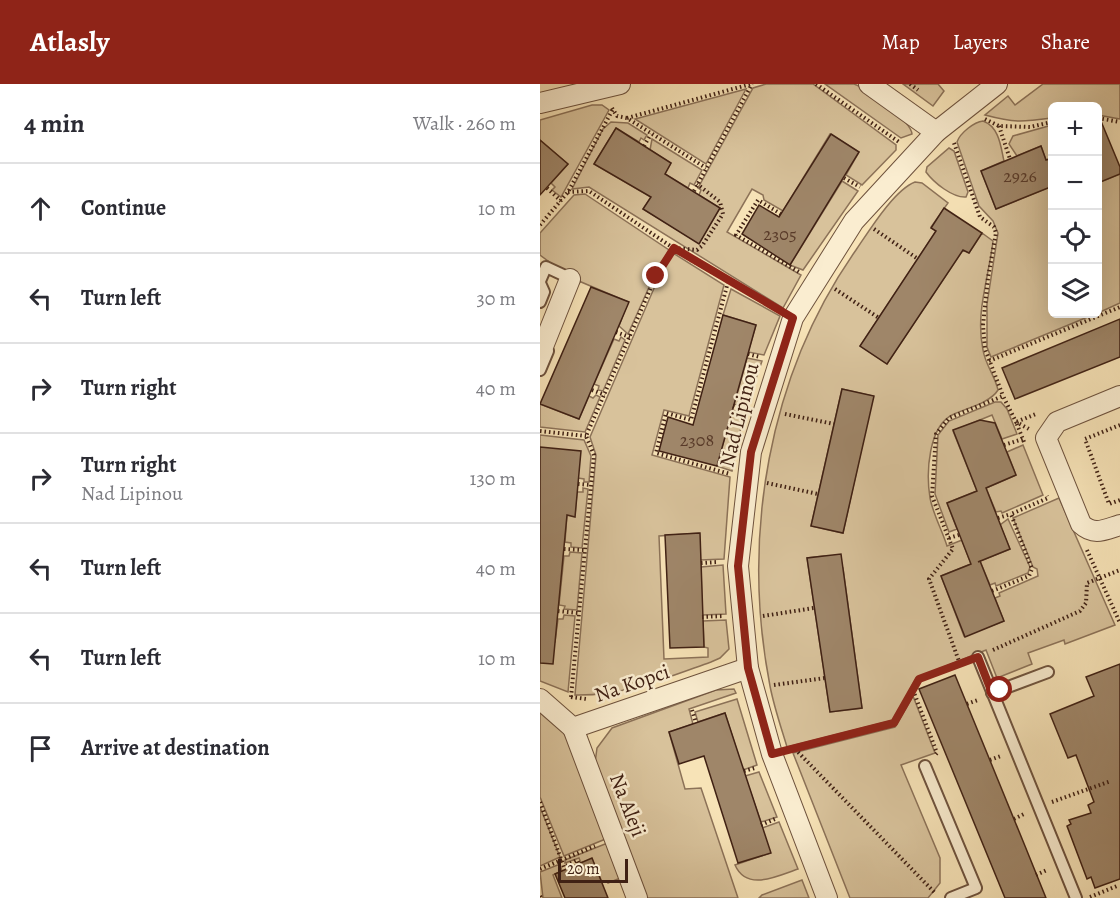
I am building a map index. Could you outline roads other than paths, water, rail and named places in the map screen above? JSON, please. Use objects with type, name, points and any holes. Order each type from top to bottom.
[{"type":"street","points":[[540,103],[620,84]]},
{"type":"street","points":[[869,84],[940,140]]},
{"type":"street","name":"Nad Lipinou","points":[[827,898],[772,754],[748,668],[738,566],[751,452],[793,318],[854,221],[997,84]]},
{"type":"street","points":[[540,354],[570,279]]},
{"type":"street","points":[[1120,396],[1057,422],[1046,438],[1081,524],[1088,531],[1096,533],[1120,525]]},
{"type":"street","name":"Na Kopci","points":[[573,728],[748,668]]},
{"type":"street","points":[[540,699],[573,728]]},
{"type":"street","name":"Na Aleji","points":[[573,728],[638,898]]},
{"type":"lane","points":[[540,302],[544,292],[540,282],[546,267],[576,280],[540,370]]},
{"type":"lane","points":[[978,657],[1076,898]]},
{"type":"lane","points":[[992,693],[1048,672]]},
{"type":"lane","points":[[925,766],[976,888],[951,898]]}]
